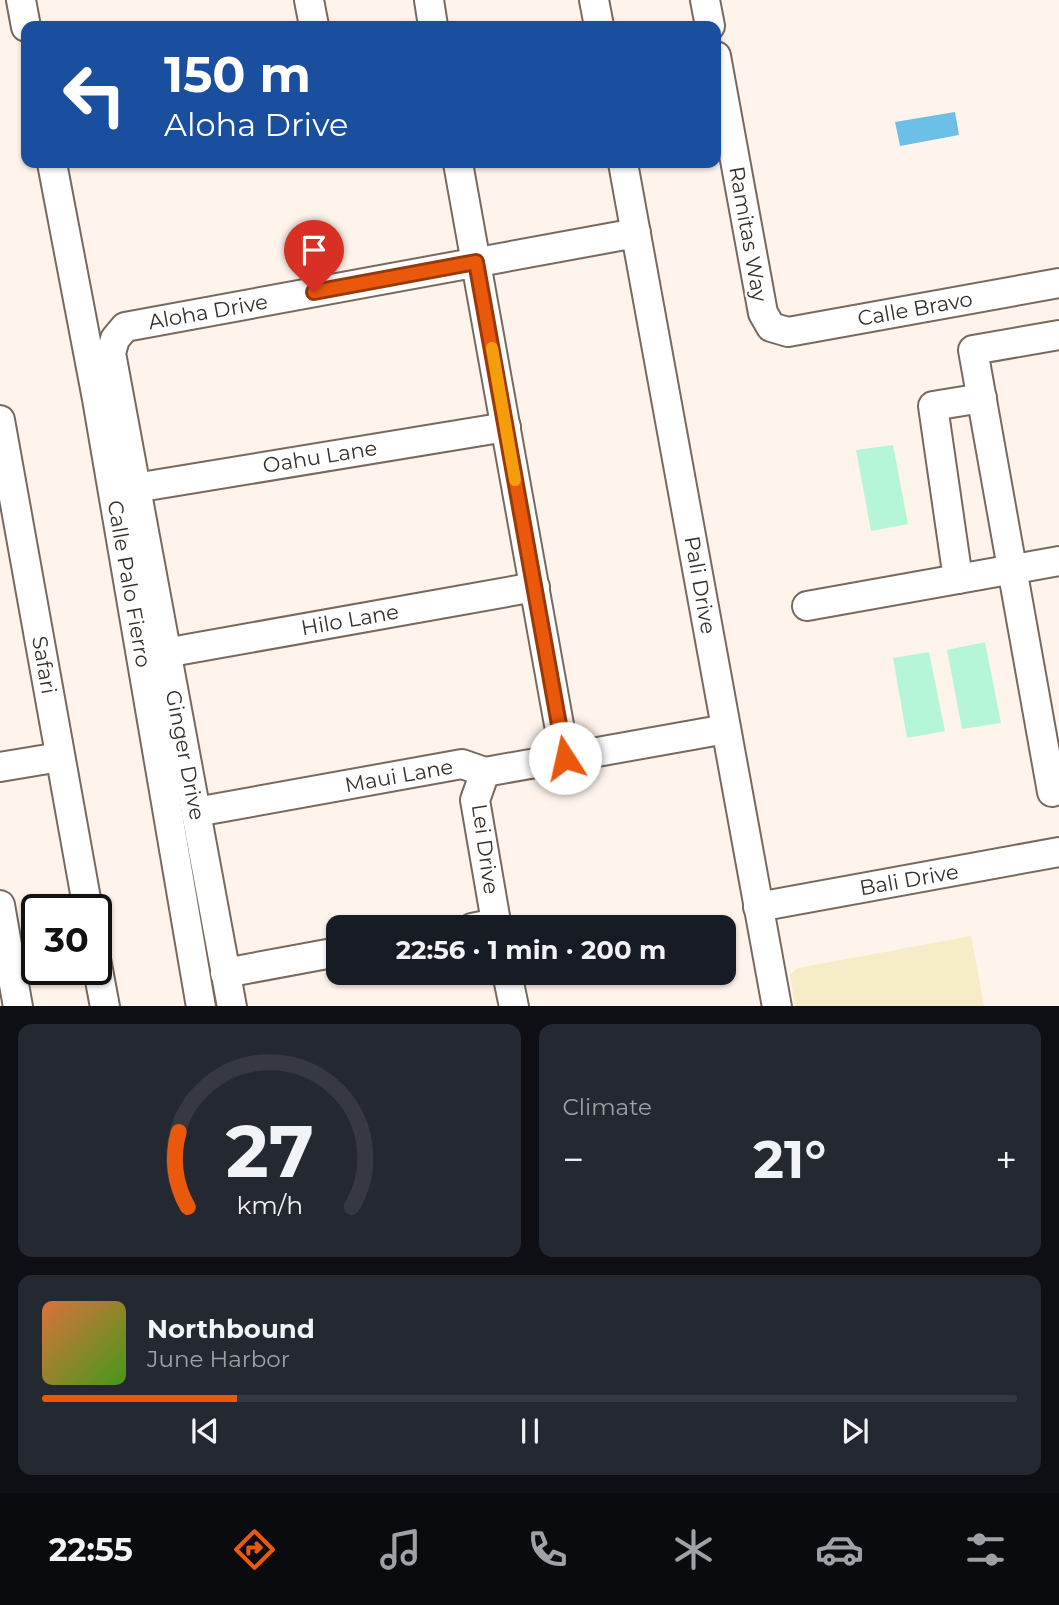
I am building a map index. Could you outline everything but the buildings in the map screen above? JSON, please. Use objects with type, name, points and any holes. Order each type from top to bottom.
[{"type":"street","points":[[21,0],[25,21]]},
{"type":"street","points":[[309,0],[313,21]]},
{"type":"street","points":[[429,0],[432,21]]},
{"type":"street","points":[[594,0],[597,21]]},
{"type":"street","points":[[705,0],[709,21]]},
{"type":"street","name":"Ramitas Way","points":[[721,83],[763,313],[771,327]]},
{"type":"street","name":"Calle Palo Fierro","points":[[53,168],[97,399],[201,1006]]},
{"type":"street","points":[[459,168],[565,758]]},
{"type":"street","name":"Pali Drive","points":[[624,168],[777,1006]]},
{"type":"street","name":"Aloha Drive","points":[[115,339],[125,327],[636,233]]},
{"type":"street","name":"Calle Bravo","points":[[771,327],[788,332],[1059,283]]},
{"type":"street","points":[[1052,792],[974,350],[1059,335]]},
{"type":"street","name":"Ginger Drive","points":[[115,339],[111,353],[232,1006]]},
{"type":"street","points":[[958,579],[933,406],[982,398]]},
{"type":"street","name":"Safari","points":[[0,420],[85,894]]},
{"type":"street","name":"Oahu Lane","points":[[135,488],[506,427]]},
{"type":"street","points":[[807,606],[1059,561]]},
{"type":"street","name":"Hilo Lane","points":[[165,653],[535,587]]},
{"type":"street","name":"Maui Lane","points":[[196,812],[462,764],[485,772],[726,729]]},
{"type":"street","points":[[0,767],[60,757]]},
{"type":"street","name":"Lei Drive","points":[[485,772],[475,800],[487,915]]},
{"type":"street","name":"Bali Drive","points":[[758,907],[1059,852]]},
{"type":"street","points":[[0,905],[4,959],[18,1006]]},
{"type":"street","points":[[225,973],[326,954]]},
{"type":"street","points":[[101,985],[105,1006]]},
{"type":"street","points":[[510,985],[514,1006]]},
{"type":"green space","points":[[893,445],[908,524],[871,531],[856,450]]},
{"type":"green space","points":[[985,642],[1001,723],[962,729],[947,650]]},
{"type":"green space","points":[[929,652],[945,731],[907,738],[893,658]]},
{"type":"sand","points":[[971,936],[984,1006],[795,1006],[790,975],[798,968]]},
{"type":"water","points":[[955,112],[959,135],[900,146],[895,122]]},
{"type":"slow traffic","points":[[492,348],[515,480]]},
{"type":"route","points":[[314,292],[476,262],[565,758]]}]
